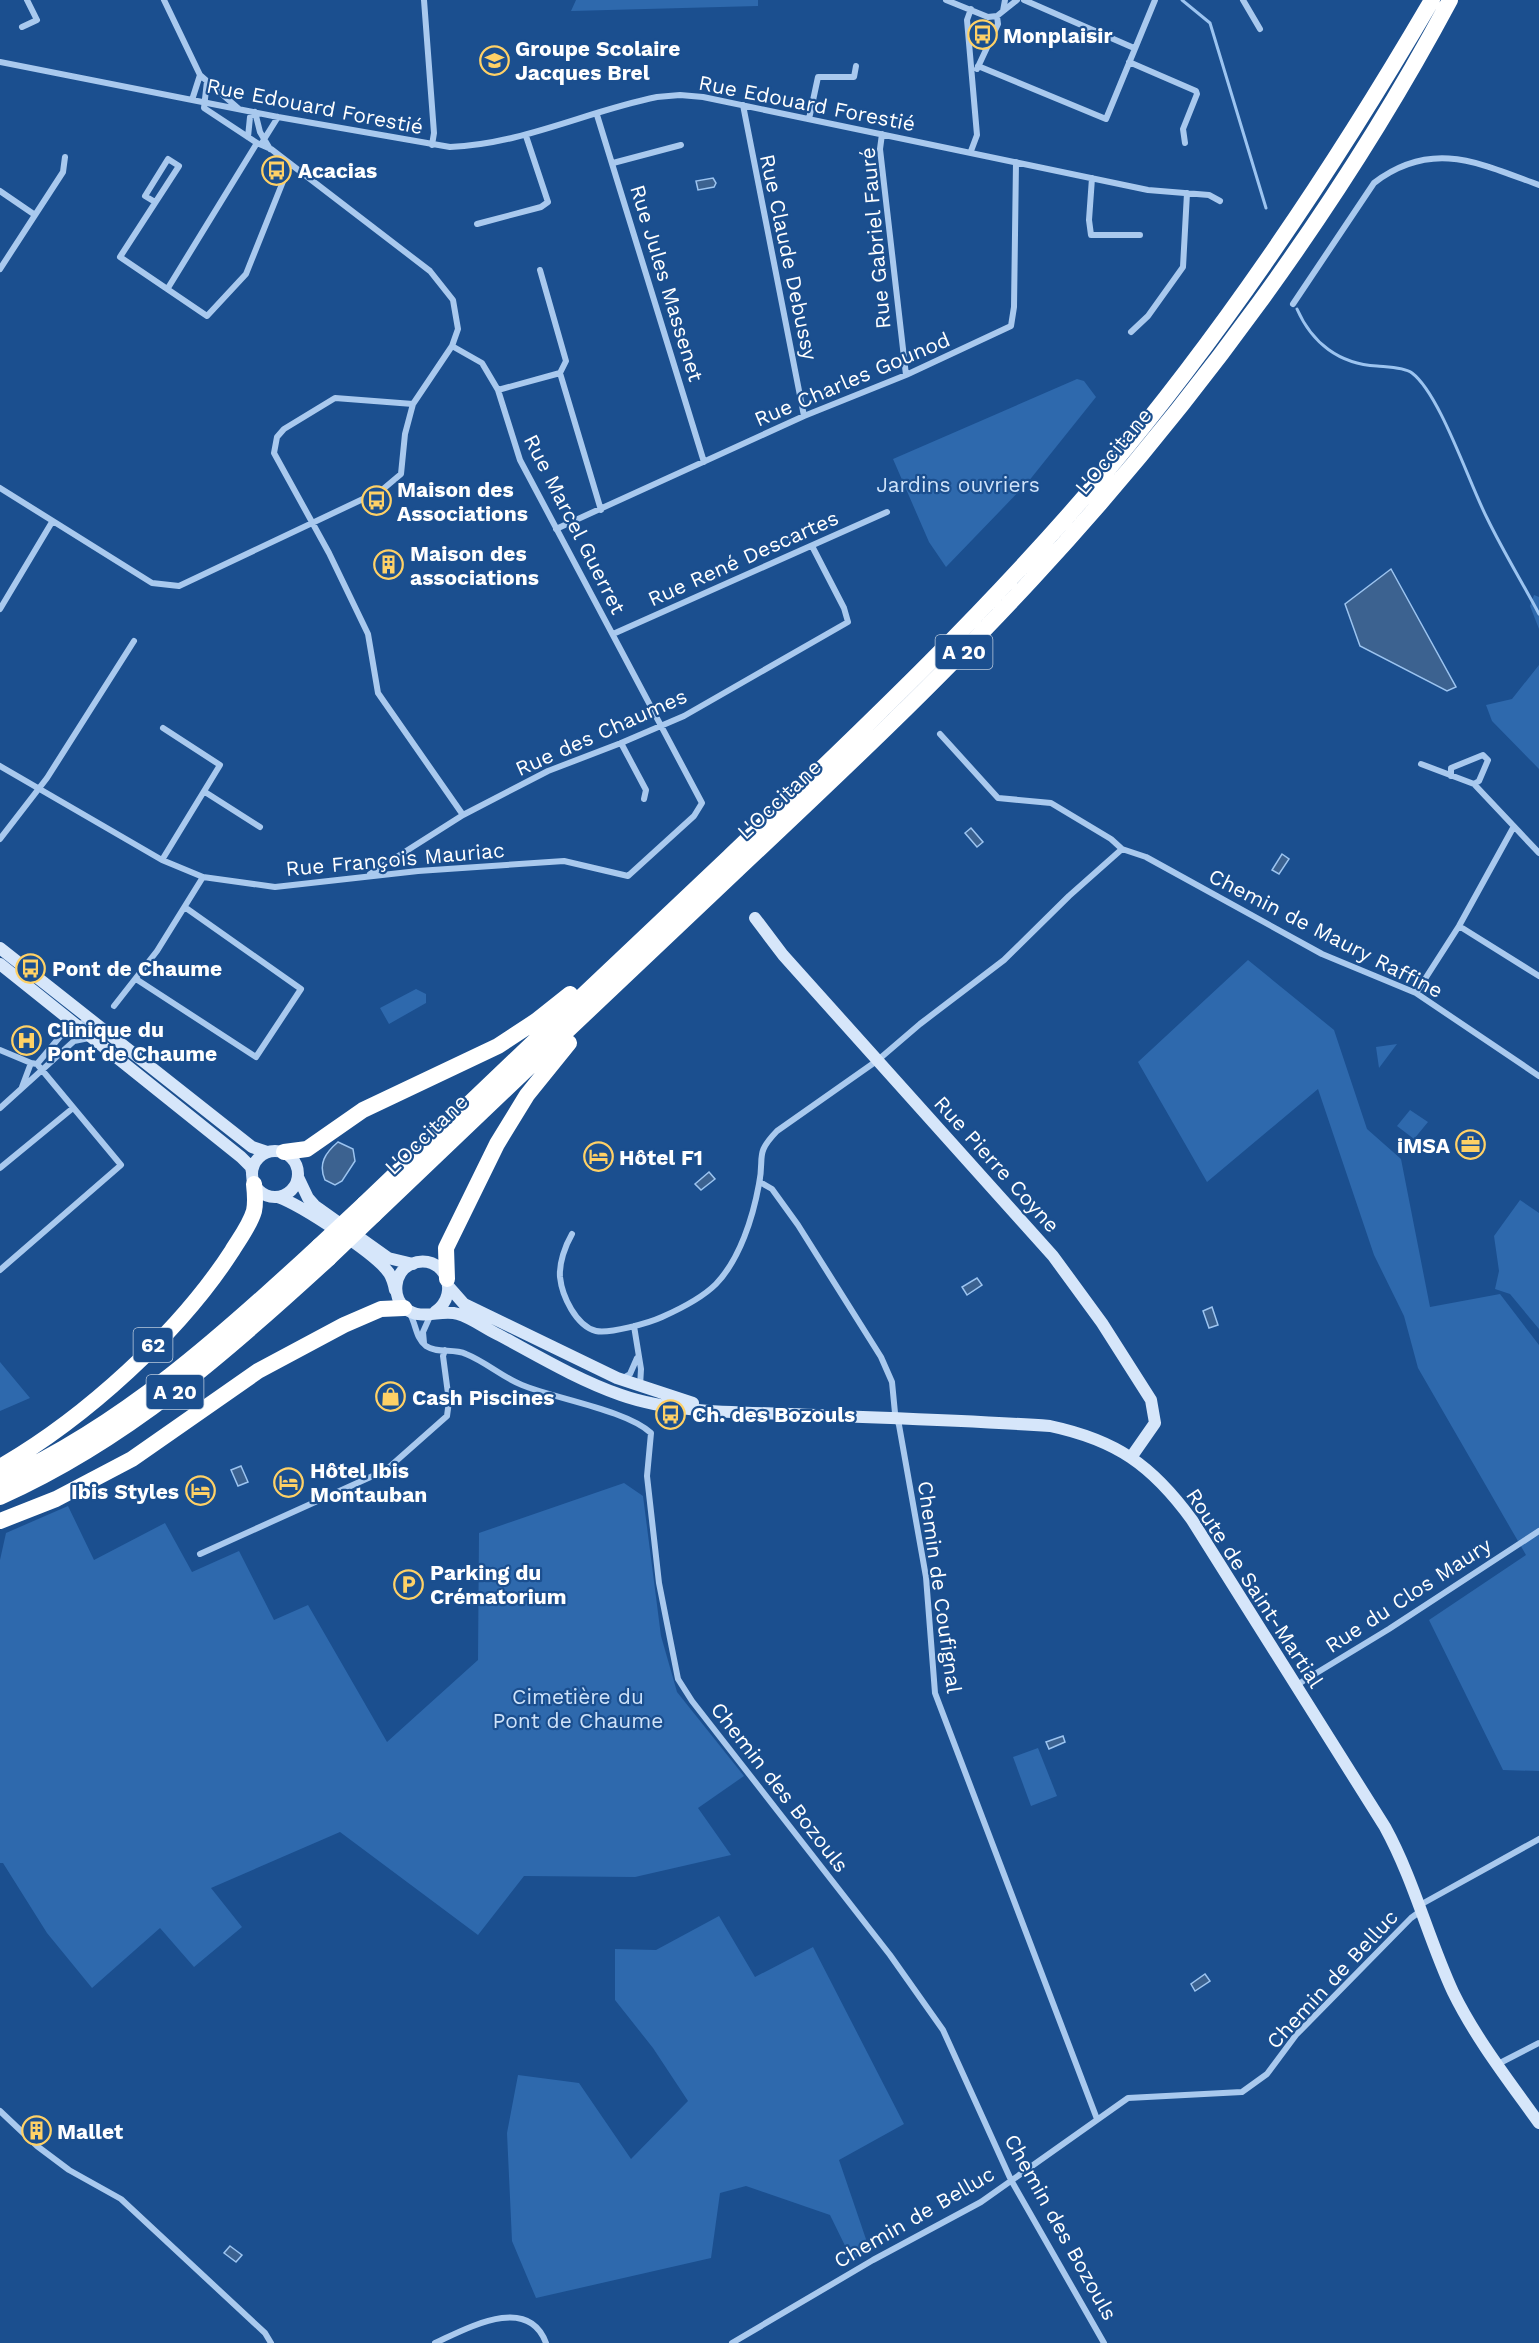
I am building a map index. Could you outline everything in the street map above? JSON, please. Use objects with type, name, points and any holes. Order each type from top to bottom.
[{"type":"highway","name":"L'Occitane","points":[[624,967],[936,658],[1026,563],[1104,473],[1178,382],[1250,286],[1341,152],[1432,0]]},
{"type":"highway","name":"L'Occitane","points":[[0,1497],[55,1470],[149,1411],[245,1335],[324,1252],[624,967],[947,669],[1037,574],[1117,483],[1191,391],[1308,229],[1386,109],[1450,0]]},
{"type":"highway","points":[[275,1152],[307,1149],[363,1110],[498,1046],[536,1022],[582,983],[624,967]]},
{"type":"highway","points":[[448,1283],[446,1248],[511,1118],[559,1053],[597,1014],[624,967]]},
{"type":"highway","name":"62","points":[[0,1467],[47,1437],[106,1390],[206,1287],[250,1220],[256,1201],[253,1178]]},
{"type":"highway","name":"L'Occitane","points":[[0,1481],[69,1444],[171,1376],[324,1252]]},
{"type":"highway","points":[[0,1521],[57,1499],[132,1459],[258,1371],[344,1325],[381,1309],[406,1309]]},
{"type":"main road","name":"Rue Pierre Coyne","points":[[755,918],[783,955],[1053,1256],[1102,1323],[1151,1400],[1155,1423],[1132,1456]]},
{"type":"main road","points":[[0,948],[178,1091],[252,1147],[275,1152],[296,1162],[298,1177],[308,1198],[315,1206],[388,1258],[413,1264],[429,1263],[443,1272],[448,1283],[445,1302],[433,1313],[423,1315],[406,1309],[396,1292],[391,1275],[378,1262],[304,1208],[264,1194],[253,1178],[251,1167],[241,1157],[92,1038],[71,1025],[0,964]]},
{"type":"main road","points":[[253,1178],[256,1160],[275,1152]]},
{"type":"main road","points":[[278,1197],[292,1191],[298,1177]]},
{"type":"main road","points":[[396,1292],[399,1275],[413,1264]]},
{"type":"main road","name":"Route de Saint-Martial","points":[[448,1283],[464,1304],[617,1378],[711,1409]]},
{"type":"main road","name":"Route de Saint-Martial","points":[[433,1313],[458,1314],[564,1369],[624,1396],[673,1407],[1050,1426],[1084,1433],[1132,1456],[1155,1474],[1192,1520],[1385,1827],[1403,1860],[1455,1995],[1498,2064],[1539,2123]]},
{"type":"main road","points":[[564,1369],[627,1391],[640,1387]]},
{"type":"street","points":[[22,27],[37,20],[27,0]]},
{"type":"street","points":[[164,0],[200,75],[239,109]]},
{"type":"street","points":[[424,0],[434,133],[432,145]]},
{"type":"street","points":[[1003,12],[1005,0]]},
{"type":"street","points":[[950,1],[988,17],[997,16],[1017,0]]},
{"type":"street","points":[[1024,0],[1134,48]]},
{"type":"street","points":[[978,66],[1106,119],[1155,0]]},
{"type":"street","points":[[1243,0],[1260,29]]},
{"type":"street","points":[[971,9],[967,20],[977,135],[971,151]]},
{"type":"street","points":[[973,84],[978,66],[998,24],[997,16]]},
{"type":"street","name":"Rue Edouard Forestié","points":[[0,62],[432,145],[478,146],[526,136],[642,100],[680,95],[742,105],[959,151],[971,151],[1148,190],[1209,195],[1220,201]]},
{"type":"street","points":[[1129,62],[1196,91],[1197,94],[1183,129],[1185,143]]},
{"type":"street","points":[[810,119],[818,77],[854,77],[856,66]]},
{"type":"street","points":[[192,100],[200,75]]},
{"type":"street","points":[[207,81],[202,102],[204,108],[256,143],[271,149]]},
{"type":"street","name":"Rue Claude Debussy","points":[[742,105],[804,416]]},
{"type":"street","points":[[0,488],[152,583],[179,586],[382,490],[401,474],[405,434],[413,404],[453,346],[458,329],[450,293],[430,271],[271,149],[264,140],[255,112],[250,117],[248,137]]},
{"type":"street","name":"Rue Jules Massenet","points":[[597,115],[704,462]]},
{"type":"street","points":[[168,288],[256,143],[264,140],[278,117]]},
{"type":"street","name":"Rue Gabriel Fauré","points":[[882,134],[880,149],[906,375]]},
{"type":"street","points":[[477,224],[541,207],[548,202],[526,136]]},
{"type":"street","points":[[613,163],[681,145]]},
{"type":"street","points":[[0,268],[63,172],[65,157]]},
{"type":"street","points":[[1293,304],[1374,183],[1393,169],[1421,161],[1461,158],[1539,185]]},
{"type":"street","points":[[155,202],[145,196],[168,159],[179,166],[120,257],[207,316],[246,274],[290,164]]},
{"type":"street","name":"Rue Charles Gounod","points":[[556,529],[804,416],[906,375],[1011,326],[1014,307],[1016,162]]},
{"type":"street","points":[[1092,178],[1089,220],[1091,235],[1140,235]]},
{"type":"street","points":[[0,192],[35,215]]},
{"type":"street","points":[[1131,332],[1148,316],[1183,267],[1187,193]]},
{"type":"street","points":[[540,270],[563,345],[566,361],[560,373],[601,510]]},
{"type":"street","name":"Rue Marcel Guerret","points":[[453,346],[482,363],[498,390],[519,460],[662,724]]},
{"type":"street","points":[[498,390],[560,373]]},
{"type":"street","points":[[413,404],[334,398],[284,429],[276,436],[274,447],[279,462],[368,634],[378,693],[463,815]]},
{"type":"street","name":"Rue René Descartes","points":[[613,634],[887,512]]},
{"type":"street","points":[[0,609],[52,522]]},
{"type":"street","name":"Rue des Chaumes","points":[[368,876],[463,815],[548,771],[684,716],[848,622],[844,608],[812,546]]},
{"type":"street","points":[[0,838],[40,789],[134,641]]},
{"type":"street","name":"Rue François Mauriac","points":[[0,766],[162,860],[203,877],[275,886],[368,876],[564,861],[628,876],[694,816],[702,803],[662,724]]},
{"type":"street","points":[[162,860],[220,765],[163,728]]},
{"type":"street","name":"Chemin de Maury Raffine","points":[[940,734],[998,798],[1051,803],[1111,839],[1122,849],[1146,857],[1322,954],[1416,993],[1539,1076]]},
{"type":"street","points":[[621,743],[646,790],[644,799]]},
{"type":"street","points":[[1451,776],[1451,768],[1483,755],[1488,759],[1479,781],[1474,784]]},
{"type":"street","points":[[1421,764],[1474,784],[1539,853]]},
{"type":"street","points":[[205,792],[260,827]]},
{"type":"street","points":[[1416,993],[1459,926],[1514,828]]},
{"type":"street","points":[[572,1234],[565,1246],[560,1277],[575,1317],[585,1327],[598,1332],[634,1326],[660,1318],[716,1284],[732,1262],[743,1238],[760,1182],[759,1164],[763,1146],[777,1131],[878,1060],[920,1024],[1004,960],[1069,896],[1122,849]]},
{"type":"street","points":[[114,1006],[186,908],[203,877]]},
{"type":"street","points":[[136,979],[256,1057],[301,989],[186,908]]},
{"type":"street","points":[[1459,926],[1539,976]]},
{"type":"street","points":[[22,1089],[27,1073],[71,1025],[90,1025],[178,1091]]},
{"type":"street","points":[[0,1108],[74,1041],[82,1037],[92,1038]]},
{"type":"street","points":[[0,1050],[34,1064],[42,1071],[121,1165],[0,1270]]},
{"type":"street","points":[[27,1073],[34,1077]]},
{"type":"street","points":[[0,1168],[73,1108]]},
{"type":"street","name":"Chemin de Coufignal","points":[[760,1182],[772,1189],[798,1225],[881,1357],[892,1382],[926,1577],[935,1693],[1097,2119]]},
{"type":"street","points":[[406,1309],[424,1344]]},
{"type":"street","points":[[424,1344],[423,1332],[433,1313]]},
{"type":"street","points":[[634,1326],[637,1357],[641,1369],[640,1387]]},
{"type":"street","name":"Chemin des Bozouls","points":[[424,1344],[436,1351],[445,1350],[468,1354],[523,1385],[622,1418],[651,1433],[648,1456],[649,1488],[659,1583],[678,1679],[692,1701],[890,1955],[943,2030],[1011,2180],[1104,2343]]},
{"type":"street","points":[[200,1554],[386,1470],[447,1416],[449,1401],[442,1356],[445,1350]]},
{"type":"street","points":[[617,1378],[630,1374],[637,1357]]},
{"type":"street","name":"Rue du Clos Maury","points":[[1295,1686],[1389,1629],[1539,1531]]},
{"type":"street","name":"Chemin de Belluc","points":[[732,2343],[873,2260],[981,2202],[1128,2098],[1242,2092],[1267,2074],[1296,2035],[1421,1907],[1539,1839]]},
{"type":"street","points":[[1498,2064],[1539,2043]]},
{"type":"street","points":[[0,2111],[37,2146],[69,2170],[121,2199],[265,2333],[271,2343]]},
{"type":"street","points":[[435,2343],[474,2325],[510,2317],[528,2319],[541,2328],[546,2343]]},
{"type":"green space","points":[[576,0],[758,0],[758,6],[571,11]]},
{"type":"green space","name":"Jardins ouvriers","points":[[1077,379],[1084,381],[1096,397],[1028,482],[946,567],[929,542],[893,459]]},
{"type":"green space","points":[[1534,595],[1539,597],[1539,629],[1530,606]]},
{"type":"green space","points":[[1539,665],[1539,769],[1492,721],[1486,705],[1512,699]]},
{"type":"green space","points":[[1248,960],[1334,1030],[1367,1129],[1401,1159],[1430,1307],[1500,1294],[1539,1345],[1539,1771],[1503,1770],[1429,1620],[1526,1555],[1418,1368],[1404,1316],[1374,1255],[1318,1089],[1207,1182],[1138,1062]]},
{"type":"green space","points":[[416,989],[426,994],[426,1003],[389,1024],[380,1008]]},
{"type":"green space","points":[[1397,1044],[1379,1068],[1376,1047]]},
{"type":"green space","points":[[1410,1110],[1428,1122],[1414,1139],[1397,1126]]},
{"type":"green space","points":[[1520,1200],[1539,1213],[1539,1329],[1510,1294],[1495,1289],[1499,1271],[1494,1236]]},
{"type":"green space","points":[[0,1362],[30,1398],[0,1411]]},
{"type":"green space","name":"Cimetière du Pont de Chaume","points":[[624,1483],[643,1496],[661,1636],[677,1692],[744,1776],[698,1808],[731,1855],[635,1877],[524,1876],[478,1935],[340,1832],[211,1888],[242,1927],[194,1967],[160,1928],[92,1988],[47,1933],[3,1863],[0,1863],[0,1560],[6,1533],[68,1506],[94,1560],[165,1523],[192,1572],[239,1551],[274,1620],[308,1605],[387,1742],[478,1660],[479,1533]]},
{"type":"green space","points":[[1038,1748],[1057,1796],[1031,1806],[1013,1757]]},
{"type":"green space","points":[[719,1916],[755,1977],[813,1947],[904,2124],[839,2160],[869,2248],[852,2260],[830,2215],[746,2186],[720,2193],[711,2258],[536,2298],[512,2241],[507,2133],[518,2075],[579,2083],[631,2159],[688,2101],[653,2048],[615,2000],[615,1949],[656,1950]]},
{"type":"shaded area","points":[[713,178],[716,183],[714,187],[698,190],[696,181]]},
{"type":"shaded area","points":[[1391,569],[1456,687],[1447,691],[1360,646],[1345,604]]},
{"type":"shaded area","points":[[971,828],[983,842],[977,847],[965,833]]},
{"type":"shaded area","points":[[1282,854],[1289,859],[1279,874],[1272,870]]},
{"type":"shaded area","points":[[338,1142],[353,1149],[355,1161],[342,1181],[335,1185],[325,1180],[322,1169],[326,1155]]},
{"type":"shaded area","points":[[709,1172],[715,1179],[701,1190],[695,1184]]},
{"type":"shaded area","points":[[977,1278],[982,1285],[967,1295],[962,1287]]},
{"type":"shaded area","points":[[1212,1307],[1218,1325],[1209,1328],[1203,1311]]},
{"type":"shaded area","points":[[241,1466],[248,1482],[238,1486],[231,1470]]},
{"type":"shaded area","points":[[1063,1736],[1065,1742],[1049,1749],[1046,1742]]},
{"type":"shaded area","points":[[1205,1974],[1210,1981],[1195,1991],[1191,1984]]},
{"type":"shaded area","points":[[230,2246],[242,2255],[236,2262],[224,2253]]},
{"type":"waterway","points":[[1182,0],[1210,23],[1266,208]]},
{"type":"waterway","points":[[1297,309],[1310,332],[1328,350],[1351,361],[1404,370],[1412,373],[1423,384],[1443,419],[1493,530],[1539,614]]},
{"type":"place","name":"Monplaisir","points":[[982,35]]},
{"type":"place","name":"Groupe Scolaire Jacques Brel","points":[[494,60]]},
{"type":"place","name":"Acacias","points":[[277,170]]},
{"type":"place","name":"Maison des Associations","points":[[376,501]]},
{"type":"place","name":"Maison des associations","points":[[389,565]]},
{"type":"place","name":"Pont de Chaume","points":[[31,968]]},
{"type":"place","name":"Clinique du Pont de Chaume","points":[[26,1041]]},
{"type":"place","name":"iMSA","points":[[1471,1145]]},
{"type":"place","name":"Hôtel F1","points":[[598,1157]]},
{"type":"place","name":"Cash Piscines","points":[[391,1397]]},
{"type":"place","name":"Ch. des Bozouls","points":[[671,1414]]},
{"type":"place","name":"Hôtel Ibis Montauban","points":[[289,1482]]},
{"type":"place","name":"Ibis Styles","points":[[200,1491]]},
{"type":"place","name":"Parking du Crématorium","points":[[409,1584]]},
{"type":"place","name":"Mallet","points":[[36,2131]]}]
